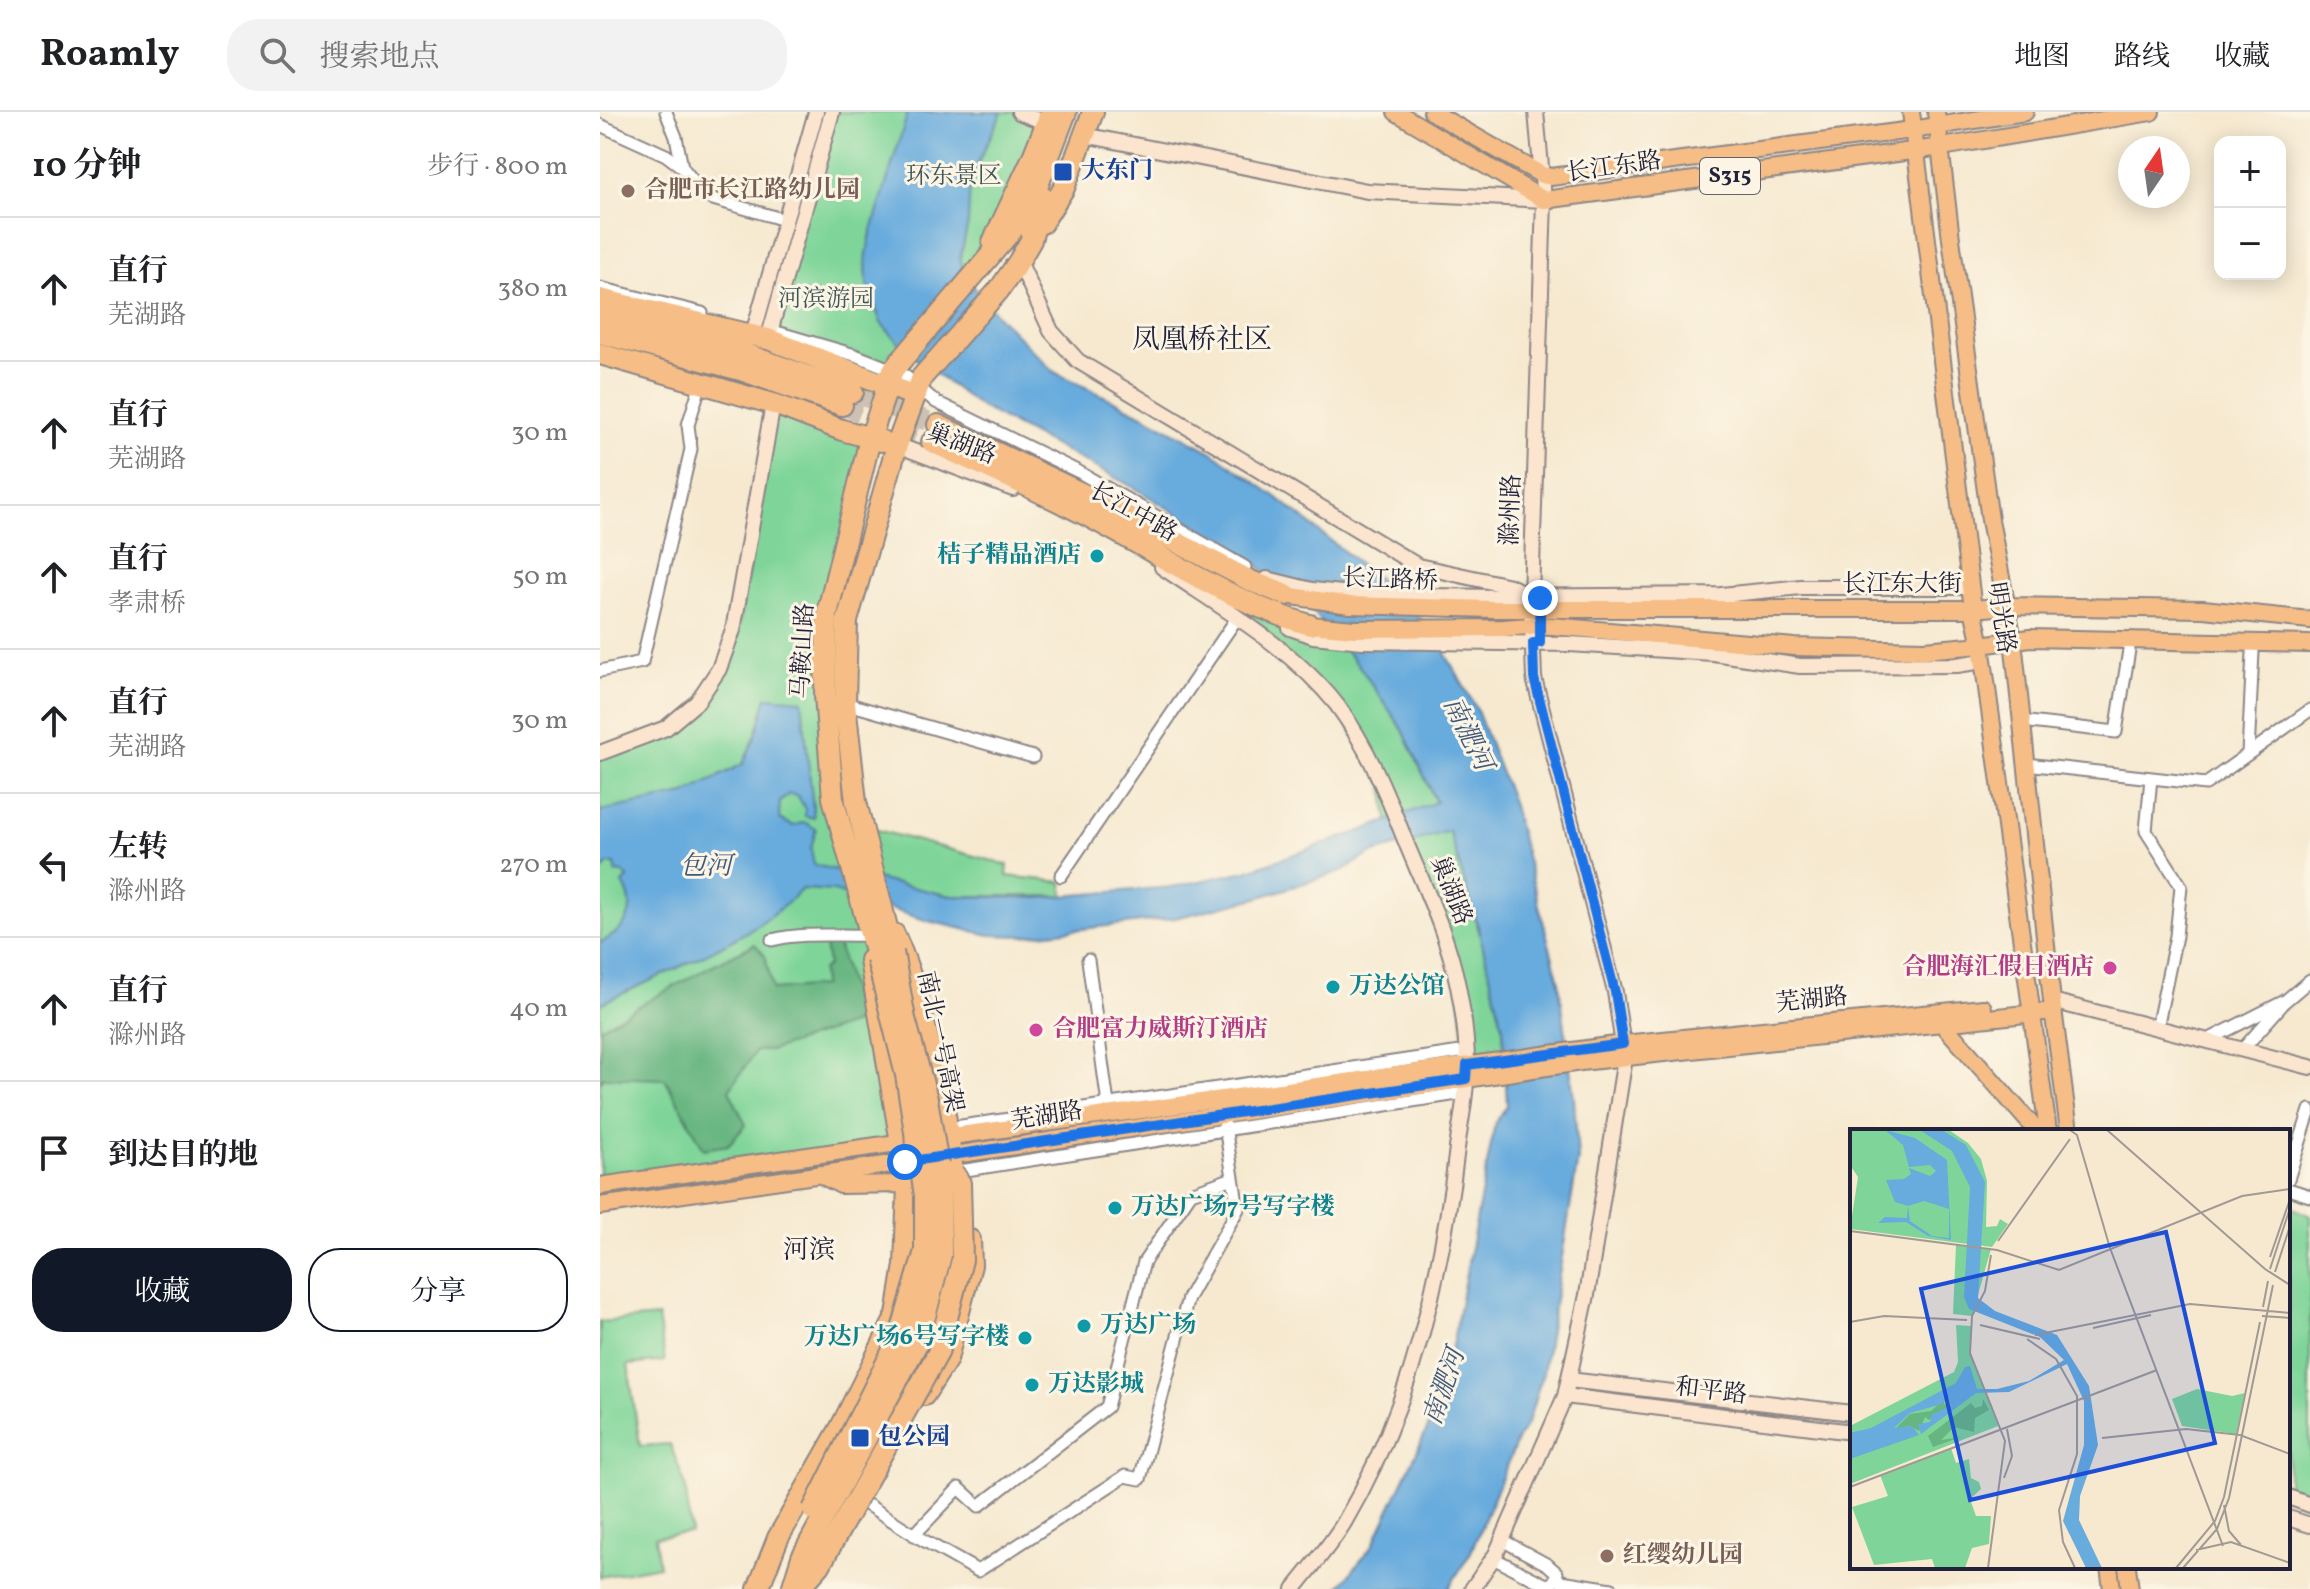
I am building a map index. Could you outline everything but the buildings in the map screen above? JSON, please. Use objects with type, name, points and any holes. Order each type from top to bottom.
[{"type":"highway","name":"马鞍山路","points":[[862,867],[833,798],[825,695],[827,614],[870,439],[890,377],[907,352],[1018,223],[1033,198],[1066,112]]},
{"type":"highway","points":[[1031,240],[1036,216],[1078,112]]},
{"type":"highway","points":[[600,299],[761,333],[918,387],[999,290],[1019,261],[1064,188],[1093,112]]},
{"type":"highway","points":[[981,267],[1049,117]]},
{"type":"highway","points":[[600,315],[728,348],[847,399],[600,333]]},
{"type":"highway","points":[[600,354],[773,404],[870,439],[897,445]]},
{"type":"highway","name":"马鞍山路","points":[[885,955],[872,921],[862,867],[845,703],[847,621],[897,445],[918,387]]},
{"type":"highway","name":"长江中路","points":[[1286,595],[1251,581],[1098,501],[935,433],[1218,590],[1312,631]]},
{"type":"highway","points":[[802,1589],[820,1565],[938,1353],[962,1260],[960,1183],[921,1010],[905,957],[872,921]]},
{"type":"highway","points":[[758,1589],[778,1538],[840,1429],[897,1315],[905,1265],[908,1184],[872,979],[872,921]]},
{"type":"highway","name":"南北一号高架","points":[[780,1589],[794,1546],[900,1336],[925,1251],[925,1196],[885,955]]},
{"type":"highway","name":"南北一号高架","points":[[792,1589],[802,1557],[919,1340],[941,1255],[940,1177],[927,1099],[885,955]]},
{"type":"highway","points":[[802,1589],[812,1561],[890,1427],[930,1347],[953,1267],[951,1148]]},
{"type":"main road","points":[[1396,112],[1548,200]]},
{"type":"main road","points":[[1432,112],[1546,176]]},
{"type":"main road","name":"明光路","points":[[1911,112],[1973,609],[1982,653],[2048,1129]]},
{"type":"main road","name":"长江东路","points":[[1546,176],[1912,130],[1937,119],[2025,112]]},
{"type":"main road","name":"长江东路","points":[[1548,200],[1942,147],[2151,112]]},
{"type":"main road","name":"明光路","points":[[1937,119],[1988,506],[2013,640],[2052,1006],[2069,1129]]},
{"type":"main road","name":"长江路桥","points":[[1286,595],[1350,605],[1496,603]]},
{"type":"main road","name":"长江东大街","points":[[1496,603],[1795,647],[1982,653],[2013,640],[2030,638],[2310,644]]},
{"type":"main road","name":"长江东大街","points":[[1503,635],[1536,610],[1973,609],[2008,606],[2203,609],[2310,620]]},
{"type":"main road","name":"长江路桥","points":[[1312,631],[1354,629],[1503,635]]},
{"type":"main road","name":"芜湖路","points":[[951,1148],[1627,1048],[2052,1006]]},
{"type":"main road","name":"芜湖路","points":[[1627,1048],[1942,1023],[2031,1008]]},
{"type":"main road","points":[[1942,1023],[2035,1129]]},
{"type":"main road","name":"芜湖路","points":[[600,1186],[951,1148],[1223,1114],[1466,1072]]},
{"type":"main road","name":"芜湖路","points":[[600,1206],[819,1174],[903,1152]]},
{"type":"main road","points":[[819,1174],[841,1185],[908,1184]]},
{"type":"main road","points":[[2109,1569],[2112,1589]]},
{"type":"main road","points":[[2127,1569],[2130,1589]]},
{"type":"street","points":[[666,112],[676,137],[682,167]]},
{"type":"street","points":[[761,333],[785,220],[816,112]]},
{"type":"street","points":[[761,333],[832,112]]},
{"type":"street","name":"滁州路","points":[[1536,112],[1546,176]]},
{"type":"street","name":"滁州路","points":[[1472,1589],[1502,1540],[1565,1396],[1587,1295],[1627,1048],[1623,991],[1542,677],[1536,643],[1548,200],[1545,112]]},
{"type":"street","points":[[1021,113],[1049,117]]},
{"type":"street","points":[[600,125],[666,155],[682,167],[706,197],[785,220]]},
{"type":"street","name":"长江东路","points":[[1084,135],[1367,191],[1548,200]]},
{"type":"street","points":[[1019,261],[1051,331],[1078,361],[1418,566],[1510,586],[1536,610],[1801,587],[1971,587]]},
{"type":"street","points":[[600,288],[761,333]]},
{"type":"street","points":[[600,671],[642,662],[691,449],[688,425],[701,383]]},
{"type":"street","points":[[918,387],[936,402],[1079,472],[1266,579],[1312,590],[1496,603]]},
{"type":"street","points":[[600,753],[666,728],[697,702],[719,669],[733,630],[773,404]]},
{"type":"street","name":"巢湖路","points":[[897,445],[1057,507],[1125,543],[1237,618],[1283,653],[1335,703],[1383,785],[1450,951],[1459,988],[1466,1072],[1449,1219],[1429,1311],[1401,1397],[1379,1451],[1344,1522],[1294,1589]]},
{"type":"street","points":[[1061,876],[1237,618],[1151,551]]},
{"type":"street","points":[[1186,583],[1276,624],[1312,631]]},
{"type":"street","points":[[1503,635],[1536,643],[1713,653],[1800,666],[1957,665],[1982,653]]},
{"type":"street","points":[[2021,721],[2116,732],[2129,650]]},
{"type":"street","points":[[2248,754],[2253,652]]},
{"type":"street","points":[[845,703],[1033,757]]},
{"type":"street","points":[[2026,764],[2206,784],[2310,710]]},
{"type":"street","points":[[2151,778],[2146,831],[2181,886],[2176,936],[2157,1028]]},
{"type":"street","points":[[772,940],[794,934],[815,937],[872,921]]},
{"type":"street","points":[[1088,960],[1108,1104]]},
{"type":"street","points":[[2242,1050],[2285,1001],[2310,980]]},
{"type":"street","points":[[2206,1041],[2285,1001]]},
{"type":"street","points":[[2052,1006],[2157,1028],[2310,1067]]},
{"type":"street","points":[[2052,1006],[2310,1077]]},
{"type":"street","points":[[951,1148],[1108,1104],[1466,1072]]},
{"type":"street","points":[[951,1148],[1466,1072]]},
{"type":"street","points":[[2290,1173],[2310,1110]]},
{"type":"street","points":[[849,1494],[978,1571],[1125,1476],[1140,1479],[1188,1298],[1238,1209],[1223,1114]]},
{"type":"street","points":[[914,1535],[959,1488],[979,1506],[1107,1407],[1144,1262],[1191,1193],[1233,1178]]},
{"type":"street","points":[[2290,1190],[2310,1196]]},
{"type":"street","name":"和平路","points":[[1569,1380],[1850,1413]]},
{"type":"street","name":"和平路","points":[[1565,1396],[1850,1432]]},
{"type":"street","points":[[2290,1498],[2310,1505]]},
{"type":"street","points":[[2290,1519],[2310,1525]]},
{"type":"street","points":[[1493,1558],[1544,1584],[1550,1585],[1555,1580],[1557,1573],[1548,1565],[1502,1540]]},
{"type":"street","points":[[1555,1580],[1612,1589]]},
{"type":"green space","points":[[832,112],[1051,112],[981,267],[893,370],[770,331]]},
{"type":"green space","points":[[777,405],[870,439],[827,614],[833,798],[866,916],[901,1142],[600,1186],[600,752],[687,718],[733,660]]},
{"type":"green space","points":[[1202,588],[1336,639],[1360,667],[1403,730],[1449,831],[1477,923],[1503,1028],[1505,1059],[1467,1065],[1459,989],[1418,868],[1388,821],[1383,785],[1335,703]]},
{"type":"green space","points":[[862,826],[1008,865],[1007,876],[1062,882],[1064,896],[951,896],[875,880]]},
{"type":"green space","points":[[837,941],[860,1021],[770,1051],[756,1051],[729,1090],[746,1125],[728,1145],[704,1149],[665,1079],[603,1077],[600,1084],[600,1028],[755,944],[765,956],[773,990],[823,986],[822,970],[828,966],[825,943]]},
{"type":"green space","points":[[2290,1207],[2310,1215],[2310,1497],[2290,1490]]},
{"type":"green space","points":[[658,1317],[665,1361],[628,1365],[640,1446],[670,1444],[685,1484],[691,1533],[655,1537],[659,1566],[600,1577],[600,1322]]},
{"type":"water","points":[[908,112],[1002,112],[970,180],[968,223],[960,260],[968,280],[997,315],[1054,372],[1212,452],[1275,496],[1381,581],[1431,628],[1476,708],[1512,802],[1559,982],[1574,1098],[1578,1159],[1543,1373],[1528,1422],[1519,1436],[1471,1552],[1448,1589],[1338,1589],[1373,1545],[1442,1398],[1495,1123],[1507,1106],[1503,1028],[1477,923],[1449,831],[1371,854],[1342,871],[1257,898],[1175,918],[1023,936],[990,935],[928,921],[834,891],[802,889],[759,924],[734,939],[600,1004],[600,943],[623,925],[628,918],[630,902],[623,883],[628,878],[623,873],[615,872],[615,864],[609,864],[600,872],[600,811],[685,794],[743,764],[756,735],[767,697],[802,700],[814,818],[805,816],[798,796],[789,794],[780,802],[779,819],[793,826],[804,822],[816,829],[811,849],[814,865],[951,896],[1038,898],[1172,887],[1246,871],[1436,802],[1403,730],[1360,667],[1313,612],[1248,557],[1133,487],[979,406],[907,352],[881,323],[867,284],[866,260],[870,237]]},
{"type":"tunnel","points":[[853,392],[938,425]]},
{"type":"tunnel","points":[[842,405],[932,442]]},
{"type":"place","name":"大东门","points":[[1063,172]]},
{"type":"place","name":"合肥市长江路幼儿园","points":[[628,191]]},
{"type":"place","name":"桔子精品酒店","points":[[1097,556]]},
{"type":"place","name":"合肥海汇假日酒店","points":[[2110,968]]},
{"type":"place","name":"万达公馆","points":[[1333,987]]},
{"type":"place","name":"合肥富力威斯汀酒店","points":[[1036,1030]]},
{"type":"place","name":"万达广场7号写字楼","points":[[1115,1208]]},
{"type":"place","name":"万达广场","points":[[1084,1326]]},
{"type":"place","name":"万达广场6号写字楼","points":[[1025,1338]]},
{"type":"place","name":"万达影城","points":[[1032,1385]]},
{"type":"place","name":"包公园","points":[[860,1438]]},
{"type":"place","name":"红缨幼儿园","points":[[1607,1556]]},
{"type":"district","name":"凤凰桥社区","points":[[1202,340]]},
{"type":"district","name":"河滨","points":[[809,1251]]},
{"type":"route","points":[[905,1162],[1466,1079],[1467,1065],[1623,1044],[1615,992],[1534,678],[1533,643],[1540,643],[1540,598]]},
{"type":"park label","name":"环东景区","points":[[954,177]]},
{"type":"park label","name":"河滨游园","points":[[826,300]]},
{"type":"water label","name":"南淝河","points":[[1467,734]]},
{"type":"water label","name":"包河","points":[[706,867]]},
{"type":"water label","name":"南淝河","points":[[1445,1387]]}]
